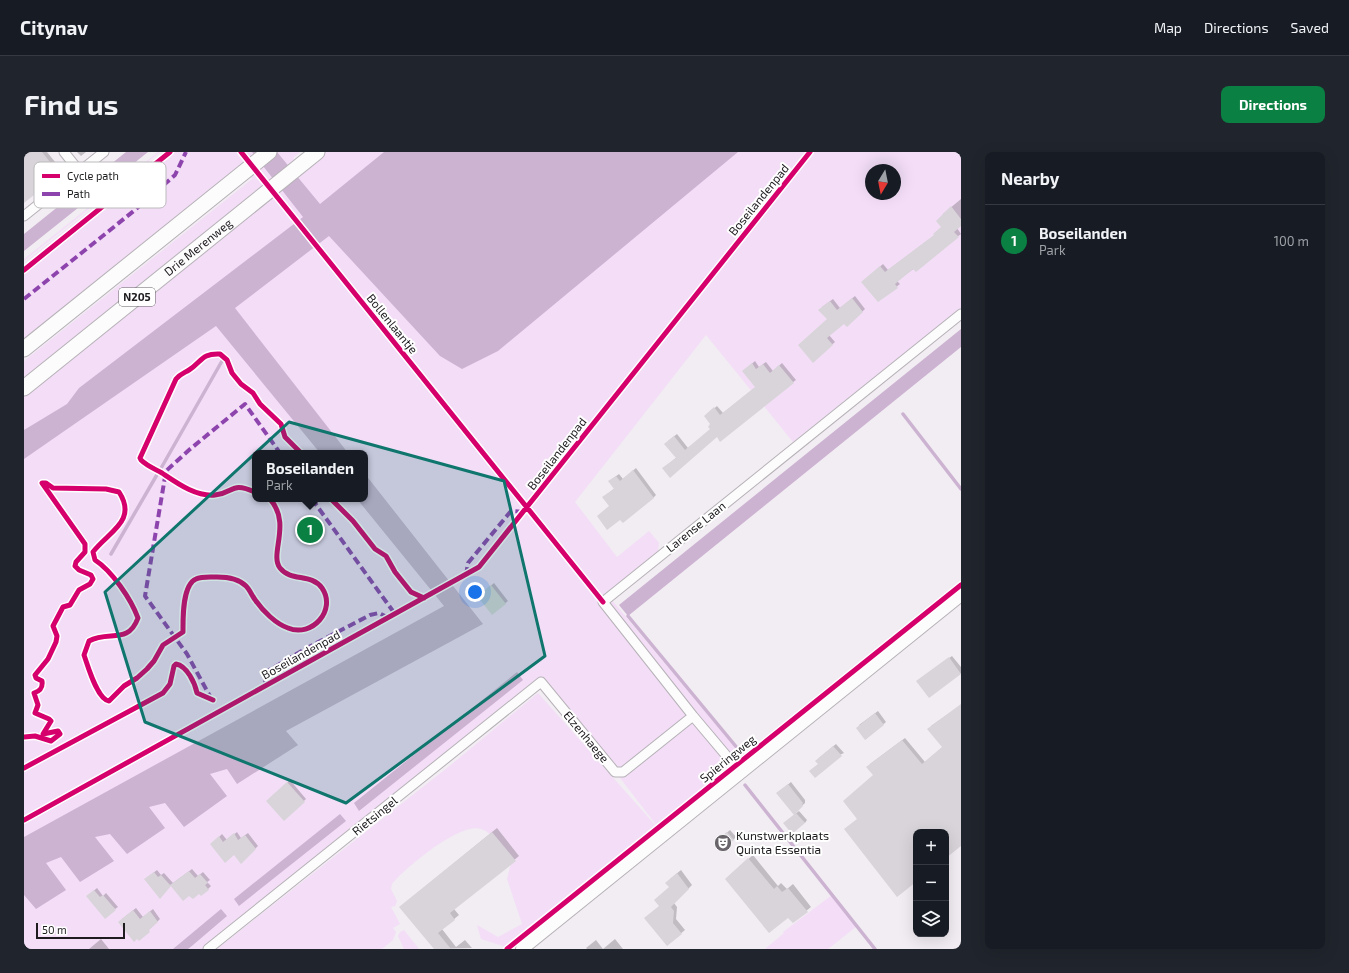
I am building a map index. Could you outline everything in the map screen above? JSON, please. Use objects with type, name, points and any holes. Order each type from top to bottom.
[{"type":"highway","name":"N205","points":[[24,349],[269,152]]},
{"type":"highway","name":"Drie Merenweg","points":[[24,388],[317,152]]},
{"type":"street","points":[[64,152],[72,162]]},
{"type":"street","points":[[92,162],[104,152]]},
{"type":"street","points":[[24,216],[34,208]]},
{"type":"street","name":"Larense Laan","points":[[741,773],[693,716],[603,602],[961,314]]},
{"type":"street","name":"Spieringweg","points":[[522,949],[961,595]]},
{"type":"street","name":"Elzenhaege","points":[[541,682],[616,772],[623,772],[693,716]]},
{"type":"street","name":"Rietsingel","points":[[208,949],[541,682]]},
{"type":"highlighted area","points":[[289,422],[504,481],[545,656],[346,803],[145,722],[105,592]]},
{"type":"shaded area","points":[[126,152],[148,152],[135,162],[114,162]]},
{"type":"shaded area","points":[[158,152],[160,152],[148,162],[145,162]]},
{"type":"shaded area","points":[[164,152],[166,152],[153,162],[151,162]]},
{"type":"shaded area","points":[[175,152],[300,152],[293,158],[304,171],[321,152],[961,152],[961,308],[793,442],[706,335],[575,502],[617,557],[649,531],[659,543],[658,551],[606,593],[743,757],[657,826],[547,683],[206,949],[24,949],[24,361],[252,179],[242,165],[24,340],[24,274],[106,208],[166,208],[166,162],[163,162]]},
{"type":"shaded area","points":[[252,152],[277,152],[320,204],[384,152],[738,152],[498,351],[462,369],[440,356],[329,236],[235,308],[346,450],[318,450],[216,326],[24,459],[24,430],[67,404],[79,388],[303,217]]},
{"type":"shaded area","points":[[56,208],[78,208],[24,251],[24,234]]},
{"type":"shaded area","points":[[88,208],[90,208],[24,261],[24,259]]},
{"type":"shaded area","points":[[93,208],[95,208],[24,264]]},
{"type":"shaded area","points":[[961,329],[961,347],[628,616],[619,605]]},
{"type":"shaded area","points":[[368,478],[483,624],[286,731],[298,745],[237,784],[227,769],[210,774],[227,796],[184,827],[165,803],[149,807],[165,828],[127,854],[110,834],[95,837],[114,861],[80,882],[61,857],[46,863],[66,890],[36,909],[24,895],[24,837],[444,606],[359,502],[368,502]]},
{"type":"shaded area","points":[[517,672],[523,680],[359,811],[354,803]]},
{"type":"shaded area","points":[[538,693],[656,826],[506,947],[481,939],[477,925],[498,937],[522,924],[507,879],[512,859],[498,842],[486,831],[481,829],[472,829],[460,832],[447,839],[420,858],[392,884],[391,889],[397,901],[395,906],[391,907],[400,924],[393,928],[396,932],[393,940],[382,949],[217,949],[452,764]]},
{"type":"shaded area","points":[[340,814],[346,821],[239,906],[234,899]]},
{"type":"shaded area","points":[[832,895],[857,926],[828,949],[765,949],[784,933],[783,932]]},
{"type":"shaded area","points":[[221,909],[227,916],[193,945],[188,949],[173,949]]},
{"type":"shaded area","points":[[404,930],[419,949],[404,949],[398,936],[400,932]]},
{"type":"building","points":[[24,152],[42,152],[50,162],[34,162],[34,195],[24,203]]},
{"type":"building","points":[[951,206],[961,219],[961,226],[954,232],[959,237],[916,272],[913,269],[895,284],[898,288],[878,302],[861,282],[880,266],[885,272],[934,235],[933,234],[941,227],[936,221]]},
{"type":"building","points":[[852,298],[863,312],[847,327],[844,324],[827,338],[833,345],[813,363],[798,345],[827,319],[818,310],[830,301],[837,310]]},
{"type":"building","points":[[752,363],[756,369],[763,364],[770,373],[779,365],[794,383],[720,442],[717,437],[670,478],[662,468],[676,458],[664,444],[674,436],[685,450],[710,429],[708,427],[710,424],[704,416],[714,407],[720,415],[755,387],[742,371]]},
{"type":"building","points":[[633,470],[654,498],[623,523],[620,520],[607,530],[597,516],[609,506],[602,497],[614,489],[608,481],[616,476],[620,481]]},
{"type":"building","points":[[491,585],[506,604],[492,615],[477,596]]},
{"type":"building","points":[[949,657],[961,674],[929,698],[916,681]]},
{"type":"building","points":[[961,704],[961,846],[949,856],[949,829],[913,829],[913,884],[897,897],[844,829],[857,819],[843,801],[873,775],[866,767],[902,740],[922,764],[942,747],[927,729]]},
{"type":"building","points":[[875,713],[884,725],[865,740],[856,728]]},
{"type":"building","points":[[833,746],[842,756],[815,778],[809,771],[818,764],[815,761]]},
{"type":"building","points":[[287,782],[305,802],[284,821],[266,801]]},
{"type":"building","points":[[788,784],[803,803],[803,806],[794,815],[776,793]]},
{"type":"building","points":[[796,813],[805,823],[792,834],[783,823]]},
{"type":"building","points":[[492,832],[516,861],[450,913],[455,920],[438,933],[451,949],[434,949],[399,907]]},
{"type":"building","name":"Kunstwerkplaats Quinta Essentia","points":[[727,832],[734,840],[722,850],[715,841]]},
{"type":"building","points":[[234,833],[238,840],[245,835],[256,849],[241,864],[234,855],[225,863],[210,844],[219,836],[223,842]]},
{"type":"building","points":[[748,858],[774,889],[777,886],[782,892],[788,888],[808,912],[793,923],[788,918],[769,933],[725,879]]},
{"type":"building","points":[[189,871],[195,878],[200,874],[208,883],[205,885],[209,890],[201,896],[199,894],[193,899],[189,896],[183,901],[170,885]]},
{"type":"building","points":[[154,872],[158,877],[161,875],[171,886],[160,899],[144,879]]},
{"type":"building","points":[[677,873],[689,889],[671,907],[674,911],[673,923],[682,934],[667,946],[644,918],[659,906],[654,900],[669,887],[665,883]]},
{"type":"building","points":[[94,890],[100,897],[103,895],[116,910],[105,919],[86,896]]},
{"type":"building","points":[[133,910],[140,919],[150,911],[158,922],[149,930],[150,932],[139,941],[137,939],[134,942],[118,922]]},
{"type":"waterway","points":[[160,470],[222,361]]},
{"type":"waterway","points":[[903,414],[961,489]]},
{"type":"waterway","points":[[111,554],[158,473]]},
{"type":"waterway","points":[[628,616],[743,755]]},
{"type":"waterway","points":[[745,785],[875,949]]},
{"type":"marked path","points":[[166,183],[175,175],[186,152]]},
{"type":"marked path","points":[[24,299],[137,208]]},
{"type":"marked path","points":[[212,700],[187,654],[145,596],[166,471],[245,404],[278,450]]},
{"type":"marked path","points":[[314,502],[395,614]]},
{"type":"marked path","points":[[466,575],[468,563],[511,511],[525,512]]},
{"type":"marked path","points":[[265,686],[266,672],[305,649],[370,615],[379,613],[389,618]]},
{"type":"cycle path","points":[[158,162],[170,152]]},
{"type":"cycle path","name":"Bollenlaantje","points":[[241,152],[603,602]]},
{"type":"cycle path","name":"Boseilandenpad","points":[[24,820],[479,567],[810,152]]},
{"type":"cycle path","points":[[24,270],[101,208]]},
{"type":"cycle path","points":[[252,491],[237,488],[221,494],[201,494],[180,485],[148,466],[141,460],[140,458],[176,379],[179,376],[205,357],[220,354],[227,360],[232,373],[241,384],[253,393],[260,404],[281,424],[285,437],[298,450]]},
{"type":"cycle path","points":[[24,737],[35,736],[51,741],[60,734],[58,731],[43,734],[51,721],[35,713],[38,705],[34,693],[41,689],[42,686],[42,681],[36,678],[35,675],[48,659],[56,642],[57,636],[53,626],[63,607],[70,605],[79,590],[90,584],[93,579],[91,575],[79,570],[75,566],[76,562],[85,552],[85,544],[42,483],[46,483],[53,488],[106,489],[119,492],[124,502],[125,511],[119,525],[93,552],[95,560],[108,571],[131,602],[138,618],[134,626],[123,634],[96,638],[89,641],[84,655],[97,688],[101,695],[109,701],[124,686],[137,678],[147,669],[154,661],[163,645],[183,632],[183,611],[186,595],[191,582],[198,578],[224,577],[240,582],[247,588],[266,613],[279,624],[288,628],[297,630],[306,629],[313,626],[320,620],[326,605],[326,596],[322,588],[317,583],[290,575],[280,568],[277,562],[280,528],[279,518],[272,502]]},
{"type":"cycle path","points":[[334,502],[353,521],[375,549],[386,556],[395,572],[411,592],[424,598]]},
{"type":"cycle path","points":[[507,949],[961,585]]},
{"type":"cycle path","points":[[24,768],[163,693],[170,684],[174,666],[176,664],[180,665],[187,671],[197,693],[213,700]]},
{"type":"place","name":"Boseilanden","points":[[310,530]]},
{"type":"place","name":"Kunstwerkplaats Quinta Essentia","points":[[723,843]]}]
